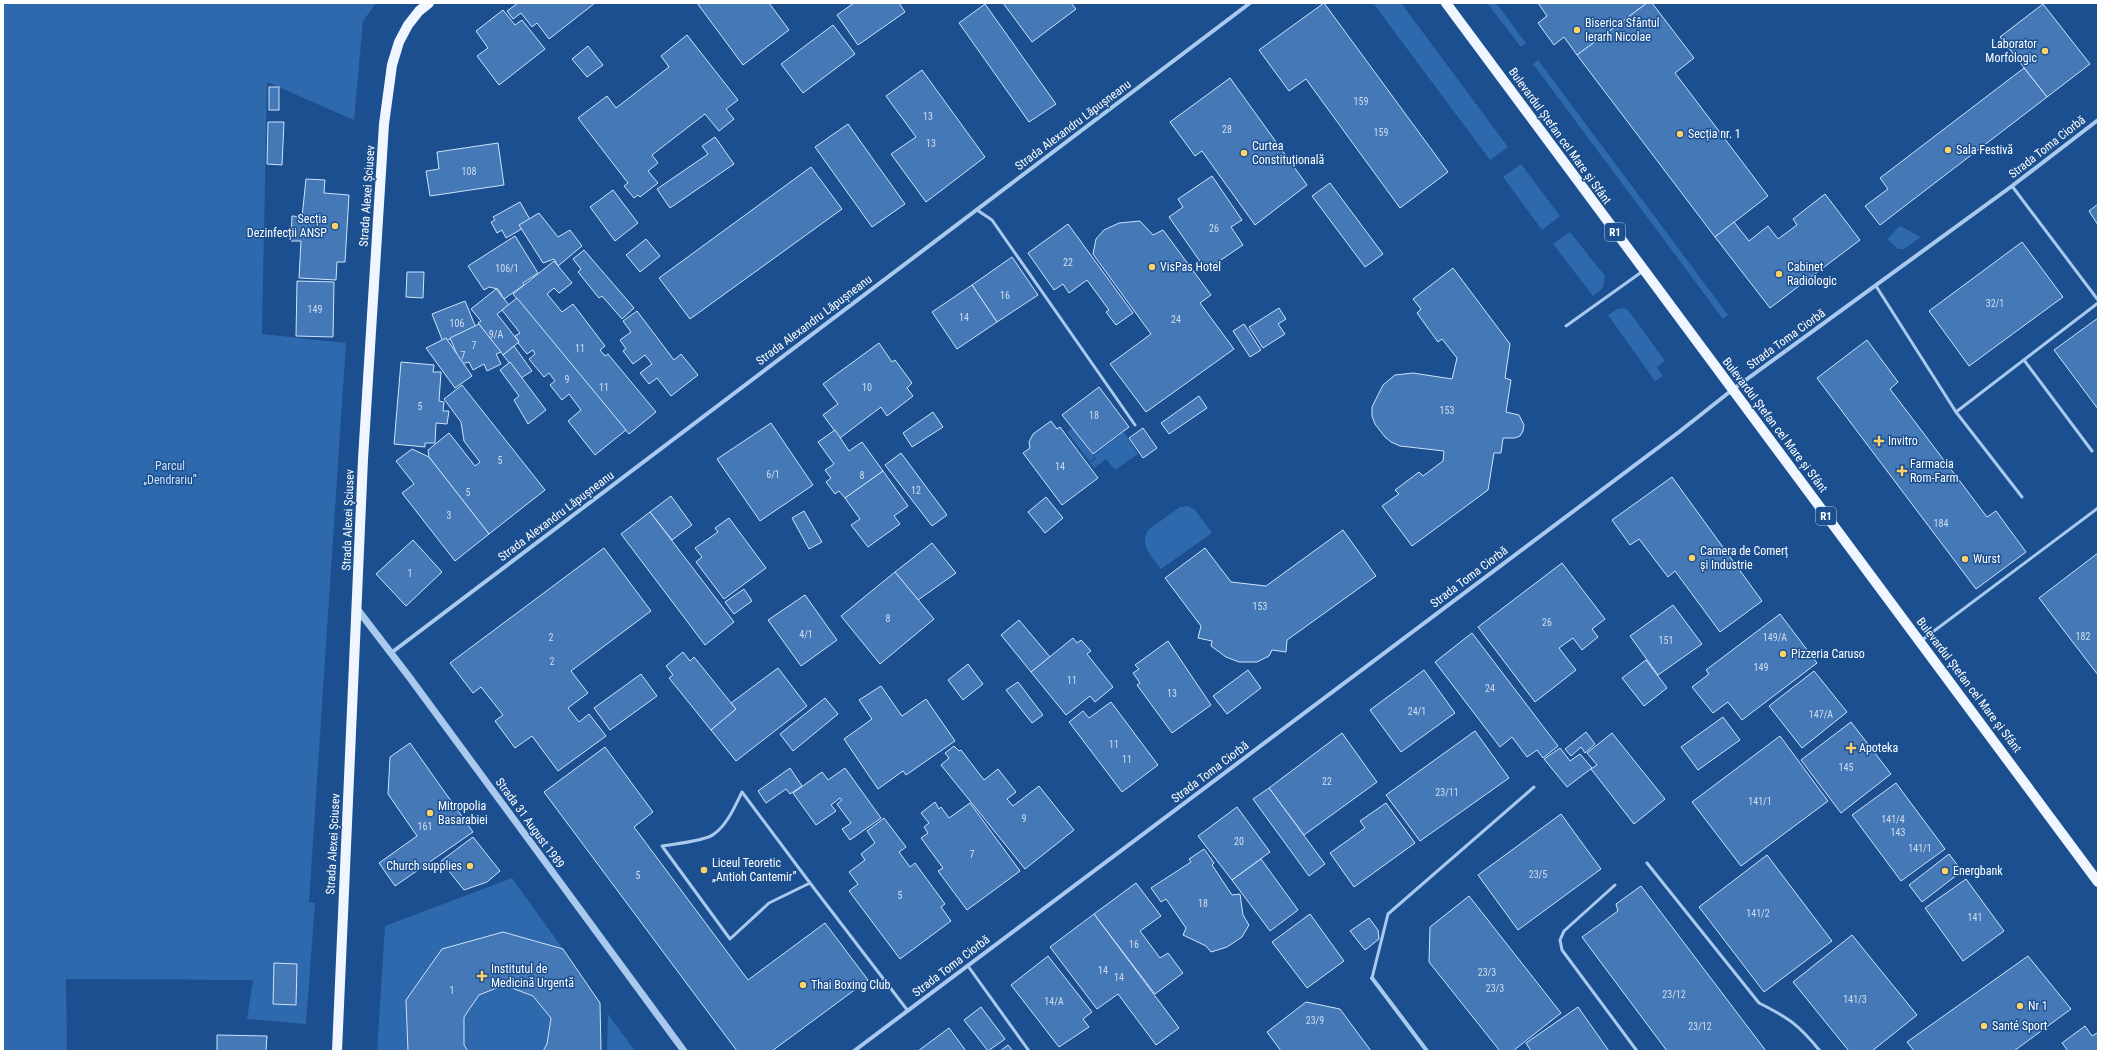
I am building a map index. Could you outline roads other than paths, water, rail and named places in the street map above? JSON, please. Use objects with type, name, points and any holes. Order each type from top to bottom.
[{"type":"main road","name":"Strada Alexei Șciusev","points":[[337,1051],[371,330],[387,94],[392,65],[399,42],[408,25],[419,11],[429,3]]},
{"type":"main road","name":"Bulevardul Ștefan cel Mare și Sfânt","points":[[1446,3],[1643,271],[2098,882]]},
{"type":"street","name":"Strada Alexandru Lăpușneanu","points":[[391,653],[1250,3]]},
{"type":"street","name":"Strada Toma Ciorbă","points":[[854,1051],[1673,436],[1732,390],[2012,186],[2098,120]]},
{"type":"street","name":"Strada 31 August 1989","points":[[358,610],[684,1051]]},
{"type":"street","points":[[1372,978],[1427,1051]]},
{"type":"lane","points":[[1956,412],[2098,302],[2012,186]]},
{"type":"lane","points":[[977,210],[992,220],[1135,425]]},
{"type":"lane","points":[[1566,326],[1643,271]]},
{"type":"lane","points":[[1876,286],[1956,412],[2022,497]]},
{"type":"lane","points":[[2024,360],[2092,451]]},
{"type":"lane","points":[[1920,642],[2098,508]]},
{"type":"lane","points":[[1372,978],[1388,914],[1534,787]]},
{"type":"lane","points":[[810,883],[769,903],[730,939],[662,846],[688,842],[714,835],[732,814],[742,792],[908,1011]]},
{"type":"lane","points":[[1647,863],[1759,1003],[1784,1015],[1801,1028],[1820,1051]]},
{"type":"lane","points":[[1614,885],[1564,931],[1560,940],[1562,950],[1637,1051]]},
{"type":"lane","points":[[968,966],[1029,1051]]},
{"type":"place","name":"Biserica Sfântul Ierarh Nicolae","points":[[1577,30]]},
{"type":"place","name":"Laborator Morfologic","points":[[2045,51]]},
{"type":"place","name":"Secția nr. 1","points":[[1680,134]]},
{"type":"place","name":"Sala Festivă","points":[[1948,150]]},
{"type":"place","name":"Curtea Constituțională","points":[[1244,153]]},
{"type":"place","name":"Secția Dezinfecții ANSP","points":[[335,226]]},
{"type":"place","name":"VisPas Hotel","points":[[1152,267]]},
{"type":"place","name":"Cabinet Radiologic","points":[[1779,274]]},
{"type":"place","name":"Invitro","points":[[1879,441]]},
{"type":"place","name":"Farmacia Rom-Farm","points":[[1902,471]]},
{"type":"place","name":"Camera de Comerț și Industrie","points":[[1692,558]]},
{"type":"place","name":"Wurst","points":[[1965,559]]},
{"type":"place","name":"Pizzeria Caruso","points":[[1783,654]]},
{"type":"place","name":"Apoteka","points":[[1851,748]]},
{"type":"place","name":"Mitropolia Basarabiei","points":[[430,813]]},
{"type":"place","name":"Church supplies","points":[[470,866]]},
{"type":"place","name":"Liceul Teoretic „Antioh Cantemir”","points":[[704,870]]},
{"type":"place","name":"Energbank","points":[[1945,871]]},
{"type":"place","name":"Institutul de Medicină Urgentă","points":[[482,976]]},
{"type":"place","name":"Thai Boxing Club","points":[[803,985]]},
{"type":"place","name":"Nr 1","points":[[2020,1006]]},
{"type":"place","name":"Santé Sport","points":[[1984,1026]]},
{"type":"park label","name":"Parcul „Dendrariu”","points":[[170,473]]}]
